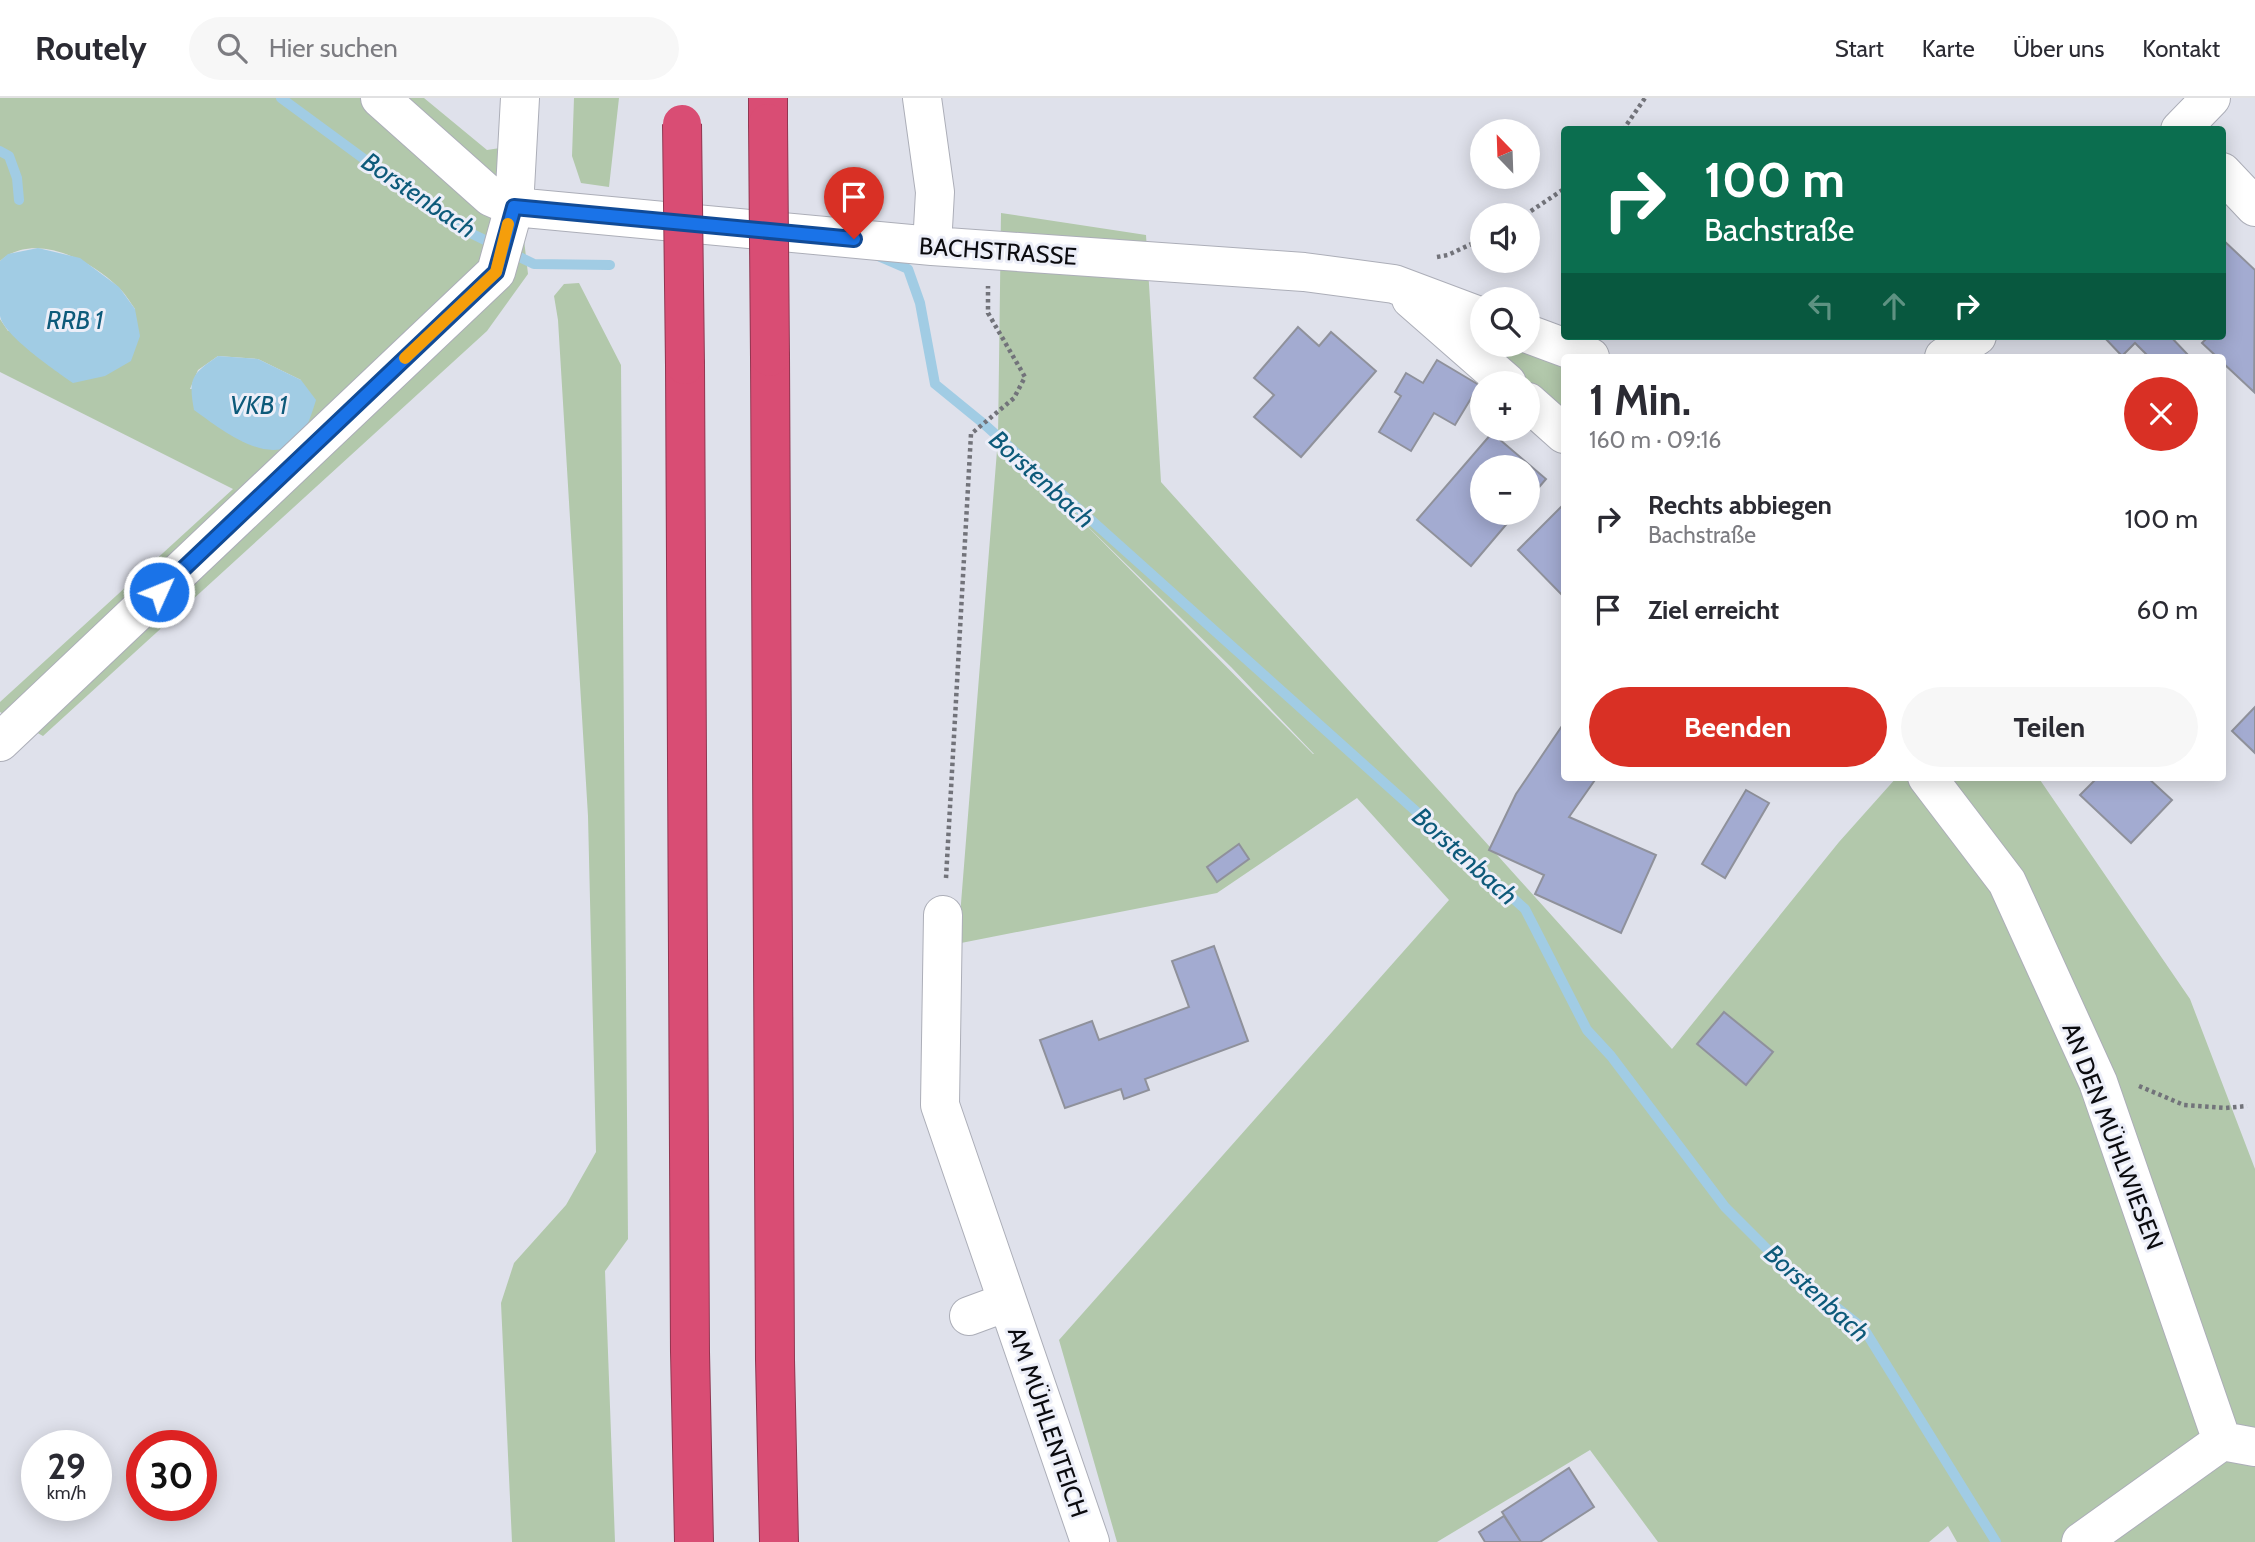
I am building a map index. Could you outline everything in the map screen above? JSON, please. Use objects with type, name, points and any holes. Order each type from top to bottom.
[{"type":"highway","points":[[768,110],[775,1360],[779,1542]]},
{"type":"highway","points":[[682,111],[690,1338],[694,1542]]},
{"type":"street","name":"BACHSTRASSE","points":[[380,98],[491,197],[512,212],[932,246],[1304,272],[1394,284],[1470,312]]},
{"type":"street","points":[[0,742],[496,272],[512,212],[520,98]]},
{"type":"street","points":[[922,98],[935,192],[932,246]]},
{"type":"street","points":[[2184,126],[2211,98]]},
{"type":"street","points":[[2226,176],[2255,206]]},
{"type":"street","points":[[1394,284],[1493,371]]},
{"type":"street","points":[[1540,338],[1582,354]]},
{"type":"street","points":[[1949,354],[1971,340]]},
{"type":"street","points":[[1540,413],[1561,431]]},
{"type":"street","name":"AN DEN MÜHLWIESEN","points":[[1930,781],[2007,883],[2098,1082],[2238,1444]]},
{"type":"street","name":"AM MÜHLENTEICH","points":[[943,915],[940,1105],[1090,1542]]},
{"type":"street","name":"AM MÜHLENTEICH","points":[[969,1316],[1007,1302]]},
{"type":"street","points":[[2081,1542],[2238,1444]]},
{"type":"path","points":[[1626,126],[1646,98]]},
{"type":"path","points":[[1540,205],[1561,191]]},
{"type":"path","points":[[943,915],[971,434],[1014,398],[1025,377],[988,313],[987,250]]},
{"type":"path","points":[[2098,1082],[2125,1080],[2184,1105],[2225,1108],[2247,1105]]},
{"type":"green space","points":[[0,98],[424,98],[487,150],[513,146],[528,274],[487,331],[43,736],[0,712],[0,702],[233,489],[0,372],[0,319],[8,331],[135,309],[123,292],[107,277],[78,259],[62,253],[29,249],[14,252],[0,261]],"holes":[[[218,356],[258,359],[301,380],[190,389],[198,370]]]},
{"type":"green space","points":[[574,98],[619,98],[609,187],[581,183],[572,156]]},
{"type":"green space","points":[[1001,213],[1146,235],[1161,482],[1672,1049],[1839,842],[1893,781],[2041,781],[2190,999],[2255,1169],[2255,1542],[1957,1542],[1948,1526],[1929,1542],[1658,1542],[1590,1450],[1437,1542],[1117,1542],[1059,1340],[1449,900],[1357,798],[1217,893],[961,943],[960,916],[998,438]],"holes":[[[1077,516],[1231,667],[1313,754]]]},
{"type":"green space","points":[[579,283],[621,365],[628,1239],[605,1271],[615,1542],[512,1542],[501,1303],[514,1263],[566,1205],[596,1152],[588,816],[558,320],[554,296],[564,284]]},
{"type":"green space","points":[[1426,299],[1470,316],[1470,337]]},
{"type":"green space","points":[[1540,349],[1561,356],[1561,416],[1540,398],[1540,371],[1509,371],[1493,357],[1540,357]]},
{"type":"water","name":"RRB 1","points":[[38,248],[80,258],[119,287],[135,309],[140,336],[131,361],[105,376],[73,383],[10,333],[0,316],[0,261],[8,254]]},
{"type":"water","name":"VKB 1","points":[[218,356],[258,359],[301,380],[316,400],[311,416],[297,440],[286,448],[258,448],[230,435],[194,410],[194,378]]},
{"type":"building","points":[[2226,243],[2255,270],[2254,392],[2226,366],[2226,354],[2214,354],[2202,343],[2205,340],[2226,340]]},
{"type":"building","points":[[1298,327],[1319,346],[1331,332],[1376,371],[1301,457],[1254,417],[1274,395],[1254,378]]},
{"type":"building","points":[[2107,340],[2174,340],[2187,354],[2146,354],[2135,343],[2124,354],[2120,354]]},
{"type":"building","points":[[1437,360],[1470,380],[1470,400],[1455,425],[1434,413],[1411,451],[1379,432],[1401,396],[1395,392],[1406,373],[1423,383]]},
{"type":"building","points":[[1485,441],[1501,441],[1518,455],[1473,455]]},
{"type":"building","points":[[1470,459],[1470,525],[1506,525],[1471,566],[1417,520]]},
{"type":"building","points":[[1540,474],[1546,479],[1540,486]]},
{"type":"building","points":[[1561,507],[1561,594],[1518,550]]},
{"type":"building","points":[[2255,707],[2255,753],[2232,731]]},
{"type":"building","points":[[1561,727],[1561,781],[1594,781],[1569,817],[1656,855],[1621,933],[1535,894],[1544,875],[1489,850],[1516,794]]},
{"type":"building","points":[[2094,781],[2151,781],[2172,800],[2131,843],[2080,795]]},
{"type":"building","points":[[1746,790],[1769,803],[1725,878],[1702,864]]},
{"type":"building","points":[[1239,844],[1249,859],[1217,882],[1207,867]]},
{"type":"building","points":[[1214,946],[1248,1041],[1145,1079],[1149,1090],[1124,1099],[1121,1089],[1065,1108],[1040,1040],[1092,1021],[1099,1040],[1189,1007],[1172,961]]},
{"type":"building","points":[[1724,1012],[1773,1052],[1746,1085],[1697,1044]]},
{"type":"building","points":[[1569,1468],[1594,1507],[1540,1542],[1521,1542],[1502,1512]]},
{"type":"building","points":[[1504,1516],[1521,1542],[1485,1542],[1479,1532]]},
{"type":"waterway","name":"Borstenbach","points":[[281,98],[454,225],[534,264],[610,265]]},
{"type":"waterway","points":[[0,151],[9,156],[17,178],[19,200]]},
{"type":"waterway","name":"Borstenbach","points":[[878,256],[908,269],[920,303],[935,384],[984,424],[1525,909],[1587,1030],[1611,1056],[1725,1207],[1783,1265],[1864,1329],[1996,1542]]},
{"type":"slow traffic","points":[[405,358],[496,272],[508,224]]},
{"type":"route","points":[[159,592],[496,272],[514,207],[854,239]]}]
